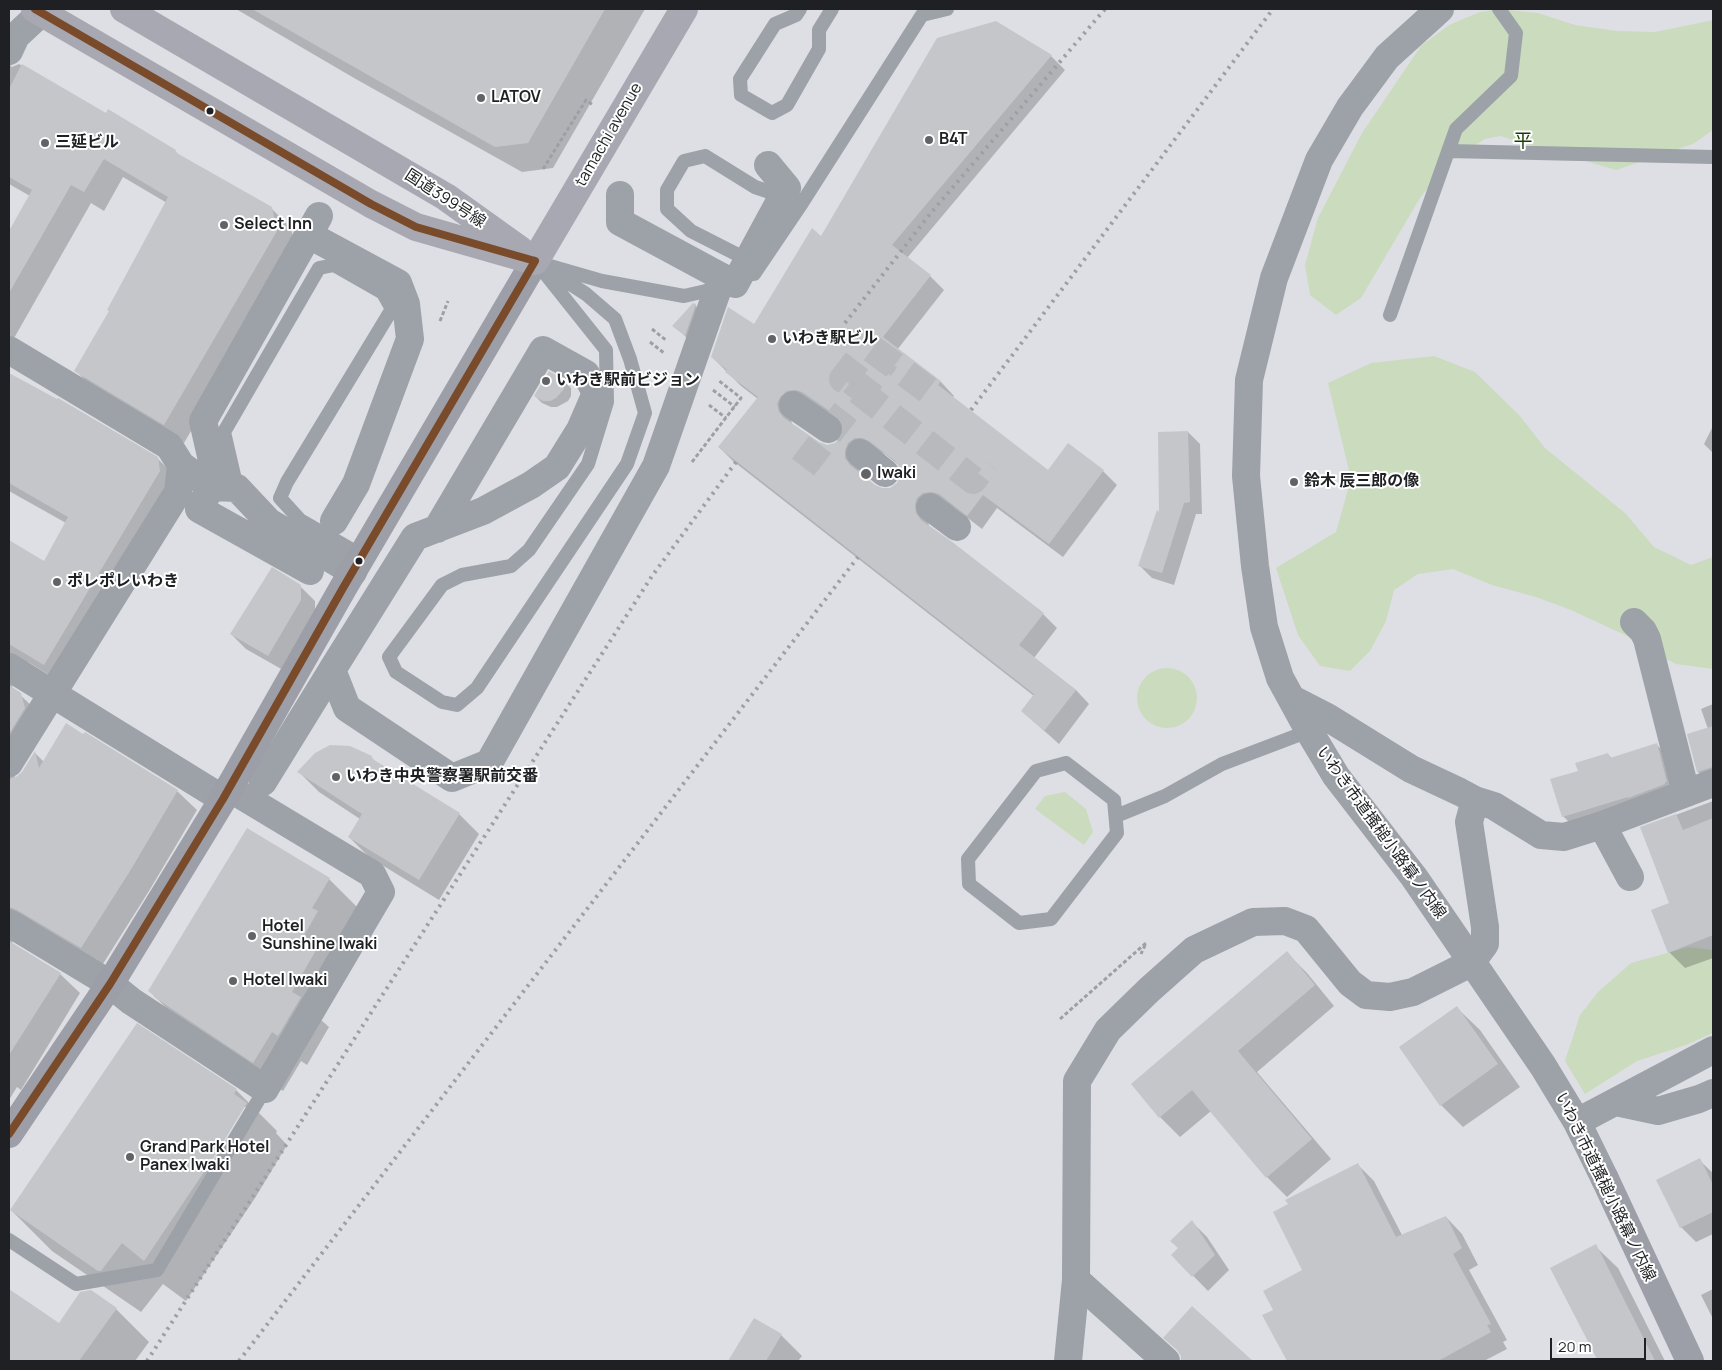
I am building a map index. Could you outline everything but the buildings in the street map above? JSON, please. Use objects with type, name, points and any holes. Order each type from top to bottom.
[{"type":"highway","name":"国道399号線","points":[[124,9],[446,197],[535,261]]},
{"type":"highway","name":"tamachi avenue","points":[[535,261],[684,9]]},
{"type":"highway","name":"国道399号線","points":[[40,10],[371,204],[416,227],[535,261]]},
{"type":"street","name":"いわき市道搔槌小路幕ノ内線","points":[[1440,9],[1387,57],[1350,107],[1319,160],[1274,278],[1249,380],[1246,476],[1255,566],[1264,627],[1280,678],[1336,776],[1414,877],[1543,1066],[1577,1122],[1690,1361]]},
{"type":"street","points":[[9,51],[16,36],[40,10]]},
{"type":"street","points":[[620,195],[620,222],[720,283],[735,284],[787,188],[768,165]]},
{"type":"street","points":[[224,488],[216,478],[203,421],[314,226],[398,283],[406,304],[410,340],[356,484],[334,521]]},
{"type":"street","points":[[9,1134],[110,984],[226,793],[535,261]]},
{"type":"street","points":[[332,670],[347,708],[452,778],[489,763],[656,466],[720,283]]},
{"type":"street","points":[[9,350],[169,446],[181,465],[224,488],[269,522],[358,564]]},
{"type":"street","points":[[263,782],[415,538],[437,529],[483,510],[531,485],[557,467],[580,430],[596,393],[586,374],[543,350],[437,529]]},
{"type":"street","points":[[793,405],[828,429]]},
{"type":"street","points":[[860,453],[885,473]]},
{"type":"street","points":[[9,763],[178,492],[181,465]]},
{"type":"street","points":[[224,488],[199,509],[310,571]]},
{"type":"street","points":[[930,507],[957,527]]},
{"type":"street","points":[[1634,622],[1643,631],[1646,639],[1686,793]]},
{"type":"street","points":[[9,667],[226,793],[372,874],[381,892],[265,1089],[131,1001],[110,984],[9,923]]},
{"type":"street","points":[[1292,699],[1327,717],[1411,769],[1474,800],[1494,806],[1541,835],[1564,837],[1602,825],[1713,783]]},
{"type":"street","points":[[1068,1361],[1076,1280],[1077,1081],[1108,1030],[1194,950],[1253,922],[1285,920],[1306,929],[1350,983],[1366,995],[1390,997],[1413,992],[1471,963],[1486,944],[1469,822],[1474,800]]},
{"type":"street","points":[[1602,825],[1630,877]]},
{"type":"street","points":[[1577,1122],[1713,1050]]},
{"type":"street","points":[[1616,1102],[1658,1111],[1713,1093]]},
{"type":"street","points":[[1076,1280],[1166,1361]]},
{"type":"lane","points":[[800,9],[796,16],[774,24],[740,79],[741,95],[772,113],[787,105],[815,57],[819,49],[819,30],[832,9]]},
{"type":"lane","points":[[535,261],[602,281],[684,296],[720,283],[750,281],[802,204],[917,12],[947,9]]},
{"type":"lane","points":[[1390,315],[1456,129],[1511,76],[1516,33],[1499,9]]},
{"type":"lane","points":[[1448,151],[1713,157]]},
{"type":"lane","points":[[760,266],[691,231],[667,209],[667,190],[684,161],[705,156],[755,187],[802,204]]},
{"type":"lane","points":[[535,261],[586,294],[615,319],[630,359],[645,412],[627,464],[477,688],[457,705],[442,702],[396,672],[389,657],[442,585],[462,575],[511,566],[530,550],[588,464],[607,402],[606,350],[535,261]]},
{"type":"lane","points":[[224,488],[224,432],[319,268],[334,265],[382,293],[392,309],[287,482],[280,498],[300,520],[358,564]]},
{"type":"lane","points":[[1116,816],[1165,796],[1222,764],[1309,731]]},
{"type":"lane","points":[[1066,763],[1114,800],[1116,816],[1117,833],[1051,919],[1019,923],[969,884],[968,858],[1036,771],[1066,763]]},
{"type":"lane","points":[[9,1240],[76,1284],[157,1270],[265,1089]]},
{"type":"path","points":[[543,169],[586,100]]},
{"type":"green space","points":[[1499,9],[1538,13],[1575,25],[1617,31],[1655,32],[1713,20],[1713,130],[1693,144],[1616,170],[1500,136],[1485,139],[1448,162],[1420,198],[1361,298],[1336,315],[1310,295],[1305,265],[1318,218],[1362,133],[1421,46],[1449,25],[1480,12]]},
{"type":"green space","points":[[1434,356],[1475,372],[1520,416],[1545,448],[1625,513],[1654,547],[1691,565],[1713,557],[1713,669],[1676,664],[1648,650],[1627,636],[1571,610],[1536,597],[1492,585],[1453,569],[1418,574],[1394,590],[1386,621],[1370,651],[1350,671],[1320,666],[1298,635],[1276,568],[1336,532],[1351,479],[1328,383],[1371,363]]},
{"type":"green space","points":[[1161,668],[1173,668],[1189,676],[1195,686],[1197,698],[1195,710],[1189,720],[1173,728],[1161,728],[1145,720],[1137,704],[1137,692],[1145,676]]},
{"type":"green space","points":[[1065,792],[1086,809],[1093,832],[1084,845],[1035,809],[1045,796]]},
{"type":"green space","points":[[1689,947],[1713,950],[1713,1033],[1686,1045],[1637,1061],[1585,1094],[1565,1061],[1580,1015],[1598,992],[1631,963]]},
{"type":"tunnel","points":[[872,349],[928,390]]},
{"type":"tunnel","points":[[803,467],[886,359]]},
{"type":"tunnel","points":[[857,361],[843,379],[973,480],[987,462]]},
{"type":"railway","points":[[845,323],[930,214],[1105,9]]},
{"type":"railway","points":[[971,410],[1273,9]]},
{"type":"railway","points":[[147,1361],[652,576],[736,462]]},
{"type":"railway","points":[[239,1361],[858,557]]},
{"type":"transit line","points":[[35,9],[371,204],[416,227],[535,261]]},
{"type":"transit line","points":[[9,1134],[110,984],[223,799],[343,588],[535,261]]},
{"type":"place","name":"LATOV","points":[[481,98]]},
{"type":"place","name":"B4T","points":[[929,140]]},
{"type":"place","name":"三延ビル","points":[[45,143]]},
{"type":"place","name":"Select Inn","points":[[224,225]]},
{"type":"place","name":"いわき駅ビル","points":[[772,339]]},
{"type":"place","name":"いわき駅前ビジョン","points":[[546,381]]},
{"type":"place","name":"Iwaki","points":[[866,474]]},
{"type":"place","name":"鈴木 辰三郎の像","points":[[1294,482]]},
{"type":"place","name":"ポレポレいわき","points":[[57,582]]},
{"type":"place","name":"いわき中央警察署駅前交番","points":[[336,777]]},
{"type":"place","name":"Hotel Sunshine Iwaki","points":[[252,936]]},
{"type":"place","name":"Hotel Iwaki","points":[[233,981]]},
{"type":"place","name":"Grand Park Hotel Panex Iwaki","points":[[130,1157]]},
{"type":"district","name":"平","points":[[1523,142]]}]
